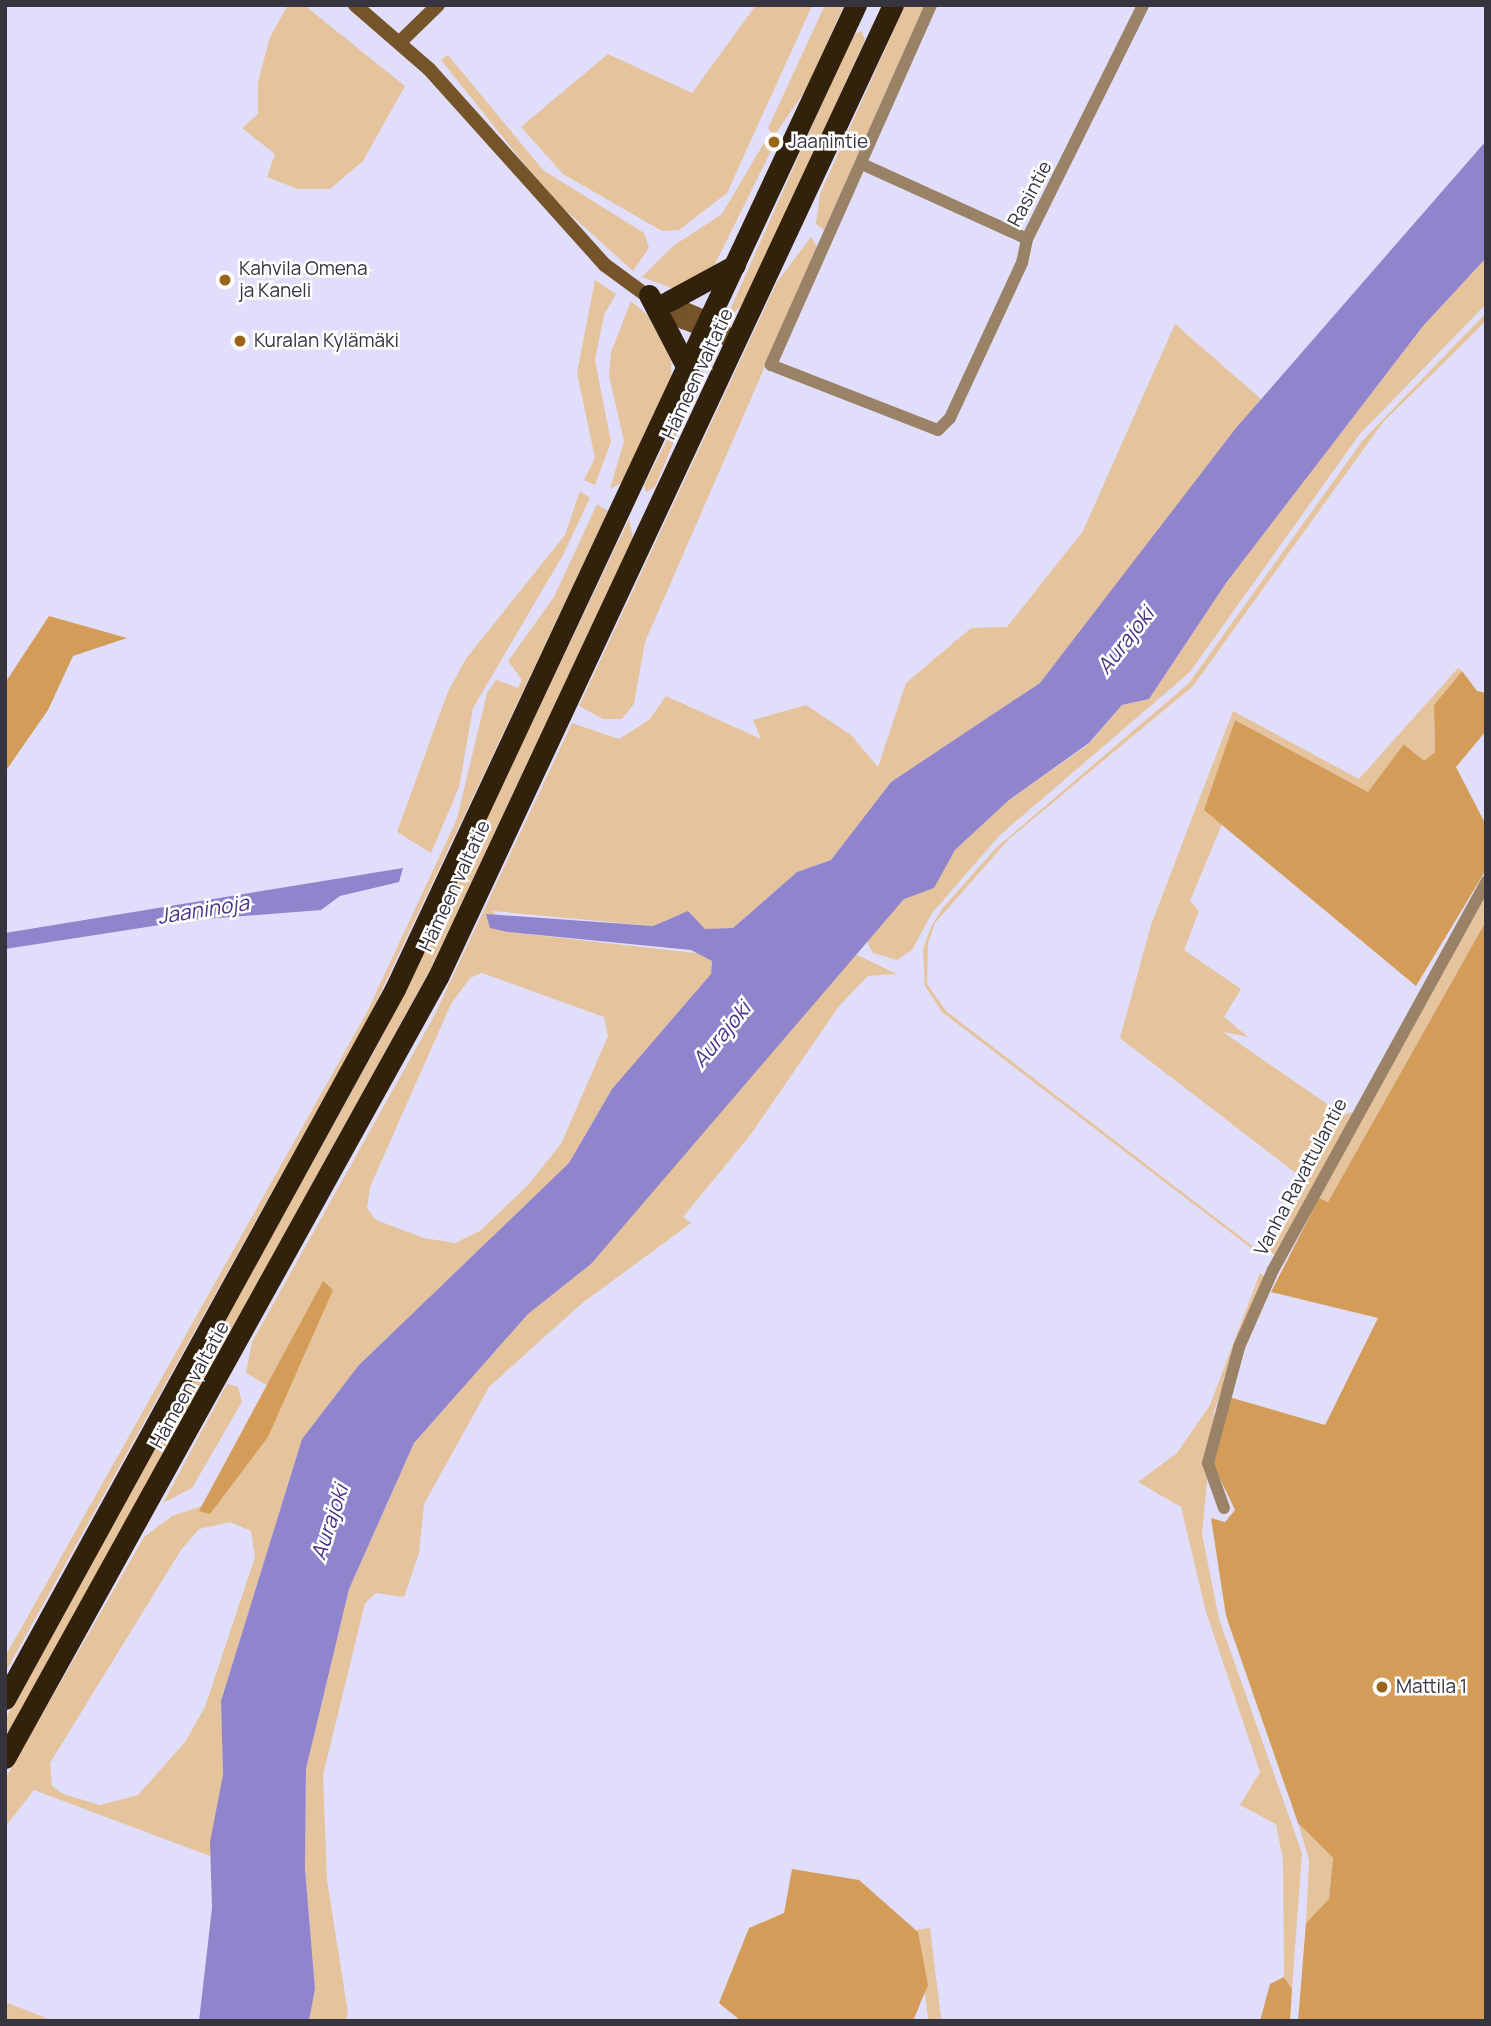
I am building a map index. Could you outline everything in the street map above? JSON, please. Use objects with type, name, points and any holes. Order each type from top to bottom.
[{"type":"highway","name":"Hämeen valtatie","points":[[5,1699],[395,989],[688,370],[856,5]]},
{"type":"highway","name":"Hämeen valtatie","points":[[5,1758],[438,977],[893,5]]},
{"type":"highway","points":[[688,370],[659,298],[737,263]]},
{"type":"main road","points":[[355,5],[401,41],[587,248],[659,298],[737,343]]},
{"type":"main road","points":[[401,41],[438,5]]},
{"type":"street","points":[[931,5],[862,164],[1027,239]]},
{"type":"street","name":"Rasintie","points":[[862,164],[771,365],[938,430],[950,418],[1023,263],[1027,239],[1143,5]]},
{"type":"street","name":"Vanha Ravattulantie","points":[[1224,1508],[1208,1463],[1239,1347],[1378,1071],[1486,882]]},
{"type":"shaded area","points":[[288,5],[304,5],[405,86],[363,161],[330,189],[298,189],[267,177],[275,154],[242,128],[258,114],[258,82],[270,37]]},
{"type":"shaded area","points":[[756,5],[812,6],[727,193],[679,230],[662,231],[563,174],[521,127],[608,54],[692,93]]},
{"type":"shaded area","points":[[825,5],[844,5],[807,88],[774,136],[768,128]]},
{"type":"shaded area","points":[[905,5],[925,5],[824,230],[816,224],[820,194]]},
{"type":"shaded area","points":[[861,31],[865,40],[744,304],[726,319],[852,36]]},
{"type":"shaded area","points":[[448,55],[543,170],[644,233],[649,248],[633,271],[551,197],[441,60]]},
{"type":"shaded area","points":[[764,143],[773,147],[711,272],[677,290],[642,277],[673,246],[722,214]]},
{"type":"shaded area","points":[[811,237],[817,247],[645,642],[634,704],[622,719],[603,719],[579,706],[777,282]]},
{"type":"shaded area","points":[[1486,258],[1486,304],[1359,435],[1190,672],[1000,835],[932,913],[912,950],[897,960],[873,953],[866,940],[904,899],[934,887],[955,850],[1009,800],[1089,744],[1122,705],[1149,699],[1226,583],[1423,326]]},
{"type":"shaded area","points":[[595,280],[616,294],[604,315],[595,360],[611,442],[595,485],[584,480],[595,458],[577,373]]},
{"type":"shaded area","points":[[631,301],[649,316],[671,356],[671,379],[624,482],[610,489],[624,441],[609,376],[611,352]]},
{"type":"shaded area","points":[[1486,313],[1486,320],[1474,333],[1383,422],[1193,686],[1009,839],[935,923],[928,943],[927,984],[946,1011],[1255,1248],[1268,1250],[1306,1186],[1301,1177],[1120,1038],[1151,925],[1233,711],[1359,779],[1458,668],[1462,671],[1434,705],[1435,752],[1424,761],[1405,744],[1368,792],[1235,720],[1205,810],[1222,824],[1190,901],[1199,911],[1184,950],[1241,989],[1224,1017],[1248,1037],[1223,1032],[1343,1115],[1354,1112],[1275,1254],[1259,1254],[942,1012],[925,986],[923,949],[931,927],[942,909],[995,849],[1189,683],[1363,440]]},
{"type":"shaded area","points":[[1175,324],[1261,399],[1040,683],[891,782],[831,860],[797,872],[733,928],[705,930],[678,915],[653,926],[493,911],[508,932],[704,954],[712,961],[711,974],[612,1089],[569,1163],[359,1365],[302,1439],[221,1701],[223,1775],[210,1856],[34,1790],[5,1827],[5,1779],[144,1537],[172,1516],[202,1506],[333,1290],[323,1282],[270,1387],[246,1373],[252,1342],[433,1018],[572,723],[619,739],[649,720],[666,696],[761,739],[753,720],[806,705],[851,735],[878,767],[906,683],[971,628],[1007,627],[1083,531]],"holes":[[[482,973],[604,1017],[608,1036],[561,1144],[527,1186],[480,1231],[455,1243],[424,1238],[376,1220],[367,1208],[370,1187],[451,1004],[470,978]],[[230,1522],[251,1531],[255,1557],[205,1707],[185,1742],[138,1795],[100,1805],[63,1794],[52,1786],[50,1763],[181,1550],[199,1529]]]},
{"type":"shaded area","points":[[709,357],[655,487],[646,492],[644,485]]},
{"type":"shaded area","points":[[580,491],[590,498],[563,555],[473,708],[459,787],[431,853],[397,832],[447,694],[465,660],[565,535]]},
{"type":"shaded area","points":[[597,504],[608,511],[370,1015],[5,1673],[5,1657],[367,1012],[457,819],[487,693],[496,680],[518,688],[522,680],[508,661],[554,597]]},
{"type":"shaded area","points":[[629,519],[633,538],[429,972],[5,1740],[5,1720],[24,1684],[382,1037]]},
{"type":"shaded area","points":[[49,616],[127,638],[73,656],[48,710],[5,772],[5,683]]},
{"type":"shaded area","points":[[1462,671],[1477,691],[1486,693],[1486,731],[1456,767],[1486,825],[1486,870],[1416,986],[1204,810],[1235,720],[1368,792],[1404,744],[1424,761],[1435,752],[1434,705]]},
{"type":"shaded area","points":[[1486,895],[1486,921],[1328,1202],[1319,1198]]},
{"type":"shaded area","points":[[1486,921],[1486,2021],[1298,2021],[1306,1923],[1329,1899],[1333,1858],[1298,1823],[1226,1616],[1211,1518],[1225,1522],[1235,1510],[1213,1464],[1229,1397],[1325,1425],[1378,1318],[1271,1292],[1319,1198],[1328,1202]]},
{"type":"shaded area","points":[[853,953],[897,974],[868,976],[839,1006],[751,1134],[683,1217],[691,1223],[581,1304],[489,1387],[424,1504],[419,1553],[404,1597],[376,1593],[365,1603],[323,1775],[327,1880],[348,2013],[346,2021],[309,2021],[315,1989],[305,1869],[306,1769],[349,1589],[414,1443],[528,1314],[591,1264]]},
{"type":"shaded area","points":[[1260,1273],[1265,1277],[1214,1411],[1202,1534],[1219,1619],[1302,1853],[1292,1989],[1284,1977],[1283,1860],[1276,1824],[1240,1805],[1260,1772],[1206,1612],[1181,1507],[1138,1482],[1177,1453],[1210,1405]]},
{"type":"shaded area","points":[[323,1281],[333,1290],[268,1437],[210,1514],[199,1511]]},
{"type":"shaded area","points":[[227,1384],[238,1387],[242,1402],[192,1488],[163,1503]]},
{"type":"shaded area","points":[[1298,1823],[1333,1858],[1329,1899],[1306,1923],[1309,1860]]},
{"type":"shaded area","points":[[792,1869],[859,1880],[918,1932],[928,1985],[913,2021],[741,2021],[719,2003],[749,1928],[784,1913]]},
{"type":"shaded area","points":[[930,1928],[941,2021],[928,2021],[917,1930]]},
{"type":"shaded area","points":[[1284,1977],[1292,1989],[1290,2021],[1260,2021],[1270,1984]]},
{"type":"shaded area","points":[[5,2002],[54,2021],[5,2021]]},
{"type":"water","name":"Aurajoki","points":[[1486,141],[1486,258],[1423,326],[1226,583],[1149,699],[1122,705],[1089,743],[1009,800],[955,850],[934,888],[904,899],[591,1264],[528,1314],[414,1443],[349,1589],[306,1769],[305,1869],[315,1989],[309,2021],[199,2021],[212,1908],[210,1842],[223,1775],[221,1701],[302,1439],[359,1365],[569,1163],[612,1089],[711,974],[712,961],[691,950],[508,932],[490,928],[486,914],[653,926],[688,911],[705,929],[733,928],[797,872],[831,860],[891,782],[1040,683],[1236,428]]},
{"type":"water","name":"Jaaninoja","points":[[403,868],[399,882],[340,896],[321,910],[192,920],[5,949],[5,933]]},
{"type":"place","name":"Jaanintie","points":[[774,142]]},
{"type":"place","name":"Kahvila Omena ja Kaneli","points":[[225,280]]},
{"type":"place","name":"Kuralan Kylämäki","points":[[240,341]]},
{"type":"place","name":"Mattila 1","points":[[1382,1687]]}]
